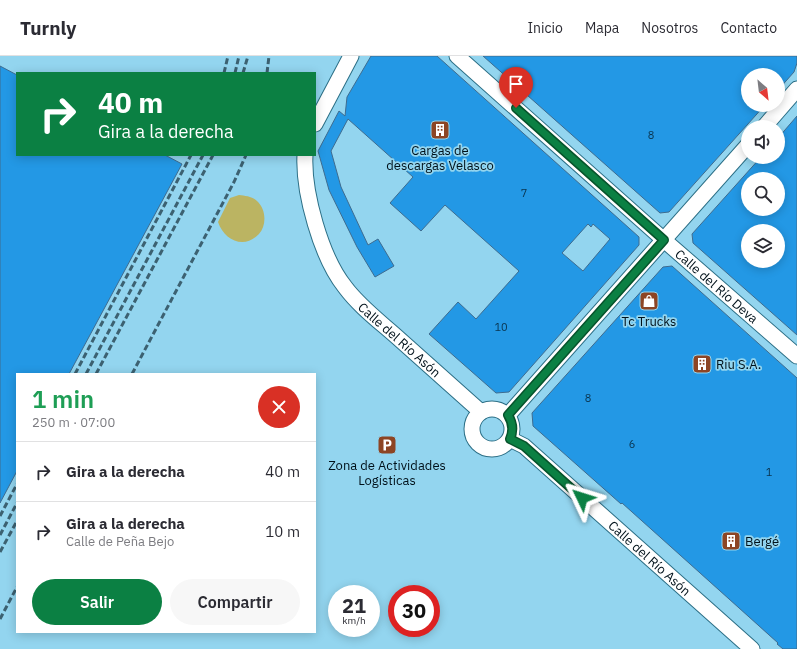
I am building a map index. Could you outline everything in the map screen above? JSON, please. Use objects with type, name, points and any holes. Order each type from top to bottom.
[{"type":"street","points":[[316,122],[351,56]]},
{"type":"street","name":"Calle del Río Deva","points":[[457,56],[797,356]]},
{"type":"street","points":[[770,120],[797,89]]},
{"type":"street","points":[[508,415],[741,153]]},
{"type":"street","name":"Calle del Río Asón","points":[[305,156],[304,168],[310,202],[328,258],[344,287],[481,412]]},
{"type":"street","points":[[492,408],[499,409],[508,415],[513,428],[510,439],[502,446],[494,449],[480,445],[475,439],[472,430],[473,422],[476,417],[481,412],[492,408]]},
{"type":"street","name":"Calle del Río Asón","points":[[510,439],[524,446],[752,649]]},
{"type":"shaded area","points":[[239,195],[248,196],[255,199],[260,204],[264,213],[264,222],[262,230],[259,234],[253,239],[241,242],[235,241],[225,234],[218,222],[230,198]]},
{"type":"building","points":[[371,56],[437,56],[639,237],[639,245],[509,392],[496,393],[429,334],[458,302],[476,319],[519,271],[445,205],[421,231],[390,203],[413,177],[348,119],[331,151],[341,187],[368,245],[378,239],[394,266],[375,277],[357,247],[329,190],[318,151],[339,111],[345,116],[347,97]],"holes":[[[588,224],[591,227],[593,224],[610,239],[583,271],[562,253]]]},
{"type":"building","points":[[483,56],[797,56],[797,63],[794,72],[785,82],[785,68],[741,68],[741,112],[759,112],[752,120],[741,120],[741,132],[669,212],[660,213]]},
{"type":"building","points":[[0,66],[16,74],[16,156],[167,156],[182,164],[70,373],[16,373],[16,473],[0,503]]},
{"type":"building","points":[[797,116],[797,335],[693,243],[692,234],[741,179],[741,216],[785,216],[785,172],[748,172],[755,164],[785,164],[785,130]]},
{"type":"building","points":[[672,266],[797,378],[797,649],[783,649],[777,644],[778,643],[622,503],[621,504],[533,426],[532,413],[663,267]]},
{"type":"railway","points":[[224,72],[228,56]]},
{"type":"railway","points":[[235,72],[239,56]]},
{"type":"railway","points":[[243,72],[248,56]]},
{"type":"railway","points":[[267,72],[269,56]]},
{"type":"railway","points":[[76,373],[190,156]]},
{"type":"railway","points":[[87,373],[202,156]]},
{"type":"railway","points":[[97,373],[212,156]]},
{"type":"railway","points":[[133,373],[234,182],[246,156]]},
{"type":"railway","points":[[0,516],[16,486]]},
{"type":"railway","points":[[0,535],[16,505]]},
{"type":"railway","points":[[0,552],[16,523]]},
{"type":"railway","points":[[0,619],[16,589]]},
{"type":"place","name":"Cargas de descargas Velasco","points":[[440,130]]},
{"type":"place","name":"Tc Trucks","points":[[649,301]]},
{"type":"place","name":"Riu S.A.","points":[[702,364]]},
{"type":"place","name":"Zona de Actividades Logísticas","points":[[387,445]]},
{"type":"place","name":"Bergé","points":[[731,541]]},
{"type":"route","points":[[516,108],[664,240],[508,415],[513,428],[510,439],[524,446],[582,498]]}]
